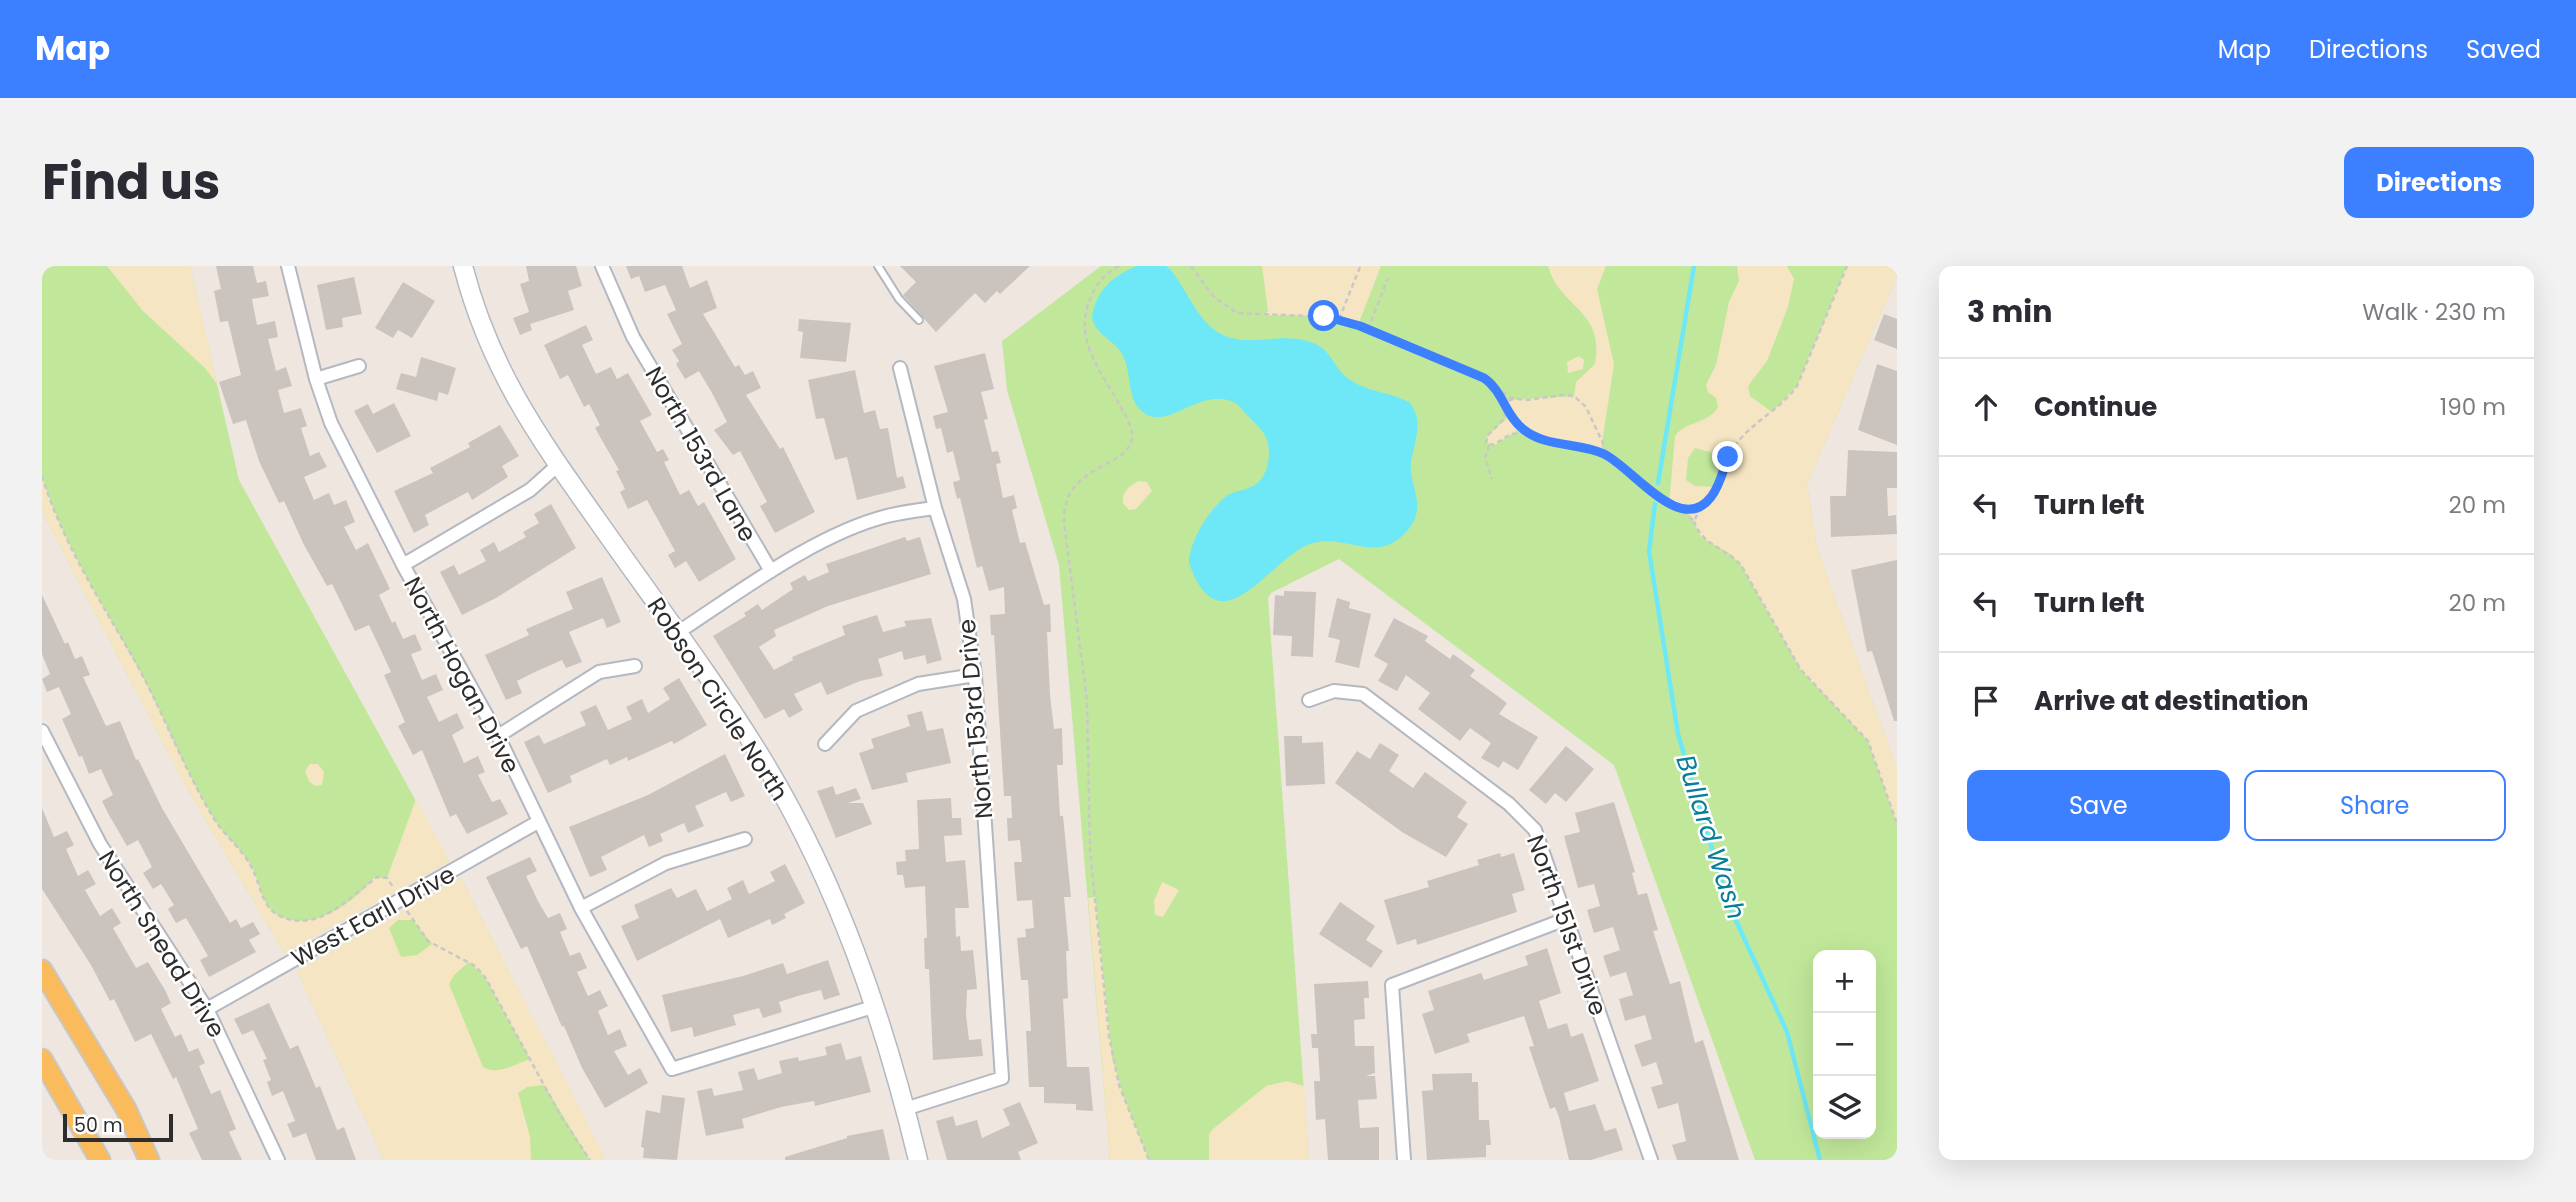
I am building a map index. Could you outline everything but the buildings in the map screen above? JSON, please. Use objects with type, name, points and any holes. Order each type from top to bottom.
[{"type":"main road","points":[[42,970],[126,1109],[149,1160]]},
{"type":"main road","points":[[42,1059],[100,1160]]},
{"type":"street","name":"North Hogan Drive","points":[[288,266],[316,379],[331,423],[403,565],[499,736],[581,908],[672,1069],[876,1006]]},
{"type":"street","name":"Robson Circle North","points":[[463,266],[475,310],[501,373],[558,465],[761,757],[783,797],[839,911],[876,1006],[918,1160]]},
{"type":"street","name":"North 153rd Lane","points":[[602,266],[632,337],[771,571]]},
{"type":"street","points":[[316,379],[359,366]]},
{"type":"street","name":"North 153rd Drive","points":[[900,368],[935,508],[964,599],[975,675],[1002,1078],[905,1109]]},
{"type":"street","points":[[403,565],[530,490],[558,465]]},
{"type":"street","points":[[677,633],[771,571],[843,533],[885,517],[935,508]]},
{"type":"street","points":[[499,736],[599,672],[635,666]]},
{"type":"street","points":[[825,744],[856,711],[918,684],[975,675]]},
{"type":"street","name":"North 151st Drive","points":[[1308,700],[1334,691],[1363,694],[1508,804],[1535,830],[1651,1160]]},
{"type":"street","name":"North Snead Drive","points":[[42,731],[100,844],[207,1009],[278,1160]]},
{"type":"street","name":"West Earll Drive","points":[[207,1009],[538,822]]},
{"type":"street","points":[[581,908],[666,863],[745,839]]},
{"type":"street","points":[[1404,1160],[1392,985],[1566,919]]},
{"type":"lane","points":[[878,266],[899,299],[919,320]]},
{"type":"path","points":[[1119,266],[1103,277],[1093,292],[1085,316],[1084,331],[1093,359],[1129,421],[1132,440],[1125,453],[1090,471],[1076,483],[1066,504],[1064,522],[1088,719],[1090,850],[1109,1036],[1119,1085],[1149,1160]]},
{"type":"path","points":[[1192,266],[1220,303],[1237,313],[1313,315],[1339,319],[1484,378],[1515,399]]},
{"type":"path","points":[[1694,521],[1703,504],[1715,491],[1738,442],[1785,402],[1797,386],[1847,266]]},
{"type":"path","points":[[1339,319],[1360,267]]},
{"type":"path","points":[[1368,329],[1388,278]]},
{"type":"path","points":[[1489,445],[1495,445],[1516,431],[1516,422],[1497,389]]},
{"type":"path","points":[[1502,422],[1507,400],[1574,397],[1586,407],[1602,444],[1613,459]]},
{"type":"path","points":[[1492,479],[1485,458],[1489,445],[1486,441],[1488,435],[1507,418],[1531,434]]},
{"type":"path","points":[[1508,436],[1518,433],[1531,434],[1596,451],[1613,459],[1669,504],[1680,509],[1694,521],[1701,537],[1741,565],[1806,677],[1863,733],[1872,749],[1897,824]]},
{"type":"path","points":[[1596,451],[1602,449],[1602,444]]},
{"type":"path","points":[[42,476],[63,530],[139,670],[198,789],[219,826],[250,864],[269,908],[290,920],[314,918],[342,906],[380,876],[389,880],[428,941],[475,966],[485,977],[562,1118],[590,1160]]},
{"type":"path","points":[[1680,509],[1703,504]]},
{"type":"green space","points":[[42,266],[190,266],[239,480],[449,861],[284,953],[184,783],[42,512]]},
{"type":"green space","points":[[1101,266],[1897,266],[1897,276],[1807,484],[1817,548],[1897,769],[1897,1160],[1755,1160],[1614,765],[1339,559],[1271,593],[1268,598],[1309,1160],[1110,1160],[1059,565],[1007,390],[1002,341]]},
{"type":"green space","points":[[461,878],[606,1160],[384,1160],[297,971]]},
{"type":"sand","points":[[107,266],[190,266],[217,384],[205,368],[143,311]]},
{"type":"sand","points":[[1262,266],[1381,266],[1358,325],[1323,316],[1264,315],[1268,311]]},
{"type":"sand","points":[[1548,266],[1606,266],[1597,289],[1614,364],[1601,450],[1580,450],[1557,444],[1535,436],[1518,424],[1516,431],[1495,445],[1486,443],[1488,435],[1507,418],[1513,419],[1505,406],[1508,400],[1574,396],[1576,382],[1595,364],[1594,332],[1580,310],[1562,292]]},
{"type":"sand","points":[[1737,266],[1787,266],[1794,279],[1788,307],[1767,361],[1748,386],[1750,396],[1772,412],[1797,386],[1847,266],[1897,266],[1897,276],[1807,484],[1817,548],[1897,769],[1897,824],[1868,741],[1801,670],[1741,565],[1730,554],[1701,537],[1690,515],[1669,504],[1675,436],[1679,431],[1709,417],[1718,407],[1716,398],[1708,392],[1706,385],[1716,365],[1729,302],[1739,281]],"holes":[[[1695,448],[1728,457],[1716,487],[1695,486],[1686,480],[1688,458]]]},
{"type":"sand","points":[[1579,356],[1584,360],[1583,369],[1568,373],[1567,362]]},
{"type":"sand","points":[[42,476],[70,546],[143,677],[203,799],[218,825],[250,864],[265,901],[275,913],[295,920],[320,917],[345,905],[374,878],[387,878],[416,799],[449,861],[284,953],[184,783],[42,512]]},
{"type":"sand","points":[[1139,481],[1147,482],[1152,491],[1136,509],[1129,510],[1123,503],[1125,492]]},
{"type":"sand","points":[[310,764],[318,764],[324,772],[322,785],[315,786],[309,781],[305,771]]},
{"type":"sand","points":[[461,878],[606,1160],[590,1160],[544,1085],[527,1087],[518,1093],[530,1137],[531,1160],[384,1160],[297,971]],"holes":[[[398,920],[413,920],[432,944],[417,955],[401,957],[389,928]],[[469,962],[485,977],[530,1059],[500,1070],[483,1067],[449,984],[454,975]]]},
{"type":"sand","points":[[1162,882],[1179,890],[1163,917],[1155,915],[1154,901]]},
{"type":"sand","points":[[1095,897],[1112,1057],[1123,1095],[1149,1160],[1110,1160],[1088,898]]},
{"type":"sand","points":[[1287,1081],[1304,1086],[1309,1160],[1209,1160],[1209,1134],[1213,1129],[1266,1086]]},
{"type":"water","points":[[1136,266],[1166,266],[1204,320],[1224,335],[1238,339],[1290,338],[1310,342],[1322,348],[1351,381],[1409,402],[1414,409],[1417,424],[1411,469],[1417,504],[1414,520],[1405,533],[1383,547],[1323,541],[1310,544],[1294,553],[1246,592],[1230,600],[1215,600],[1201,588],[1189,563],[1197,535],[1221,501],[1231,493],[1253,486],[1262,478],[1268,461],[1268,443],[1261,429],[1239,406],[1223,399],[1198,403],[1164,416],[1153,417],[1138,407],[1122,354],[1097,329],[1092,318],[1097,300],[1106,286]]},
{"type":"waterway","name":"Bullard Wash","points":[[1658,483],[1694,266]]},
{"type":"waterway","name":"Bullard Wash","points":[[1655,504],[1649,551],[1678,734],[1728,903],[1787,1032],[1820,1160]]},
{"type":"route","points":[[1324,316],[1348,321],[1484,378],[1497,389],[1507,410],[1525,431],[1536,437],[1606,455],[1669,504],[1680,509],[1693,509],[1708,500],[1715,491],[1728,457]]}]
